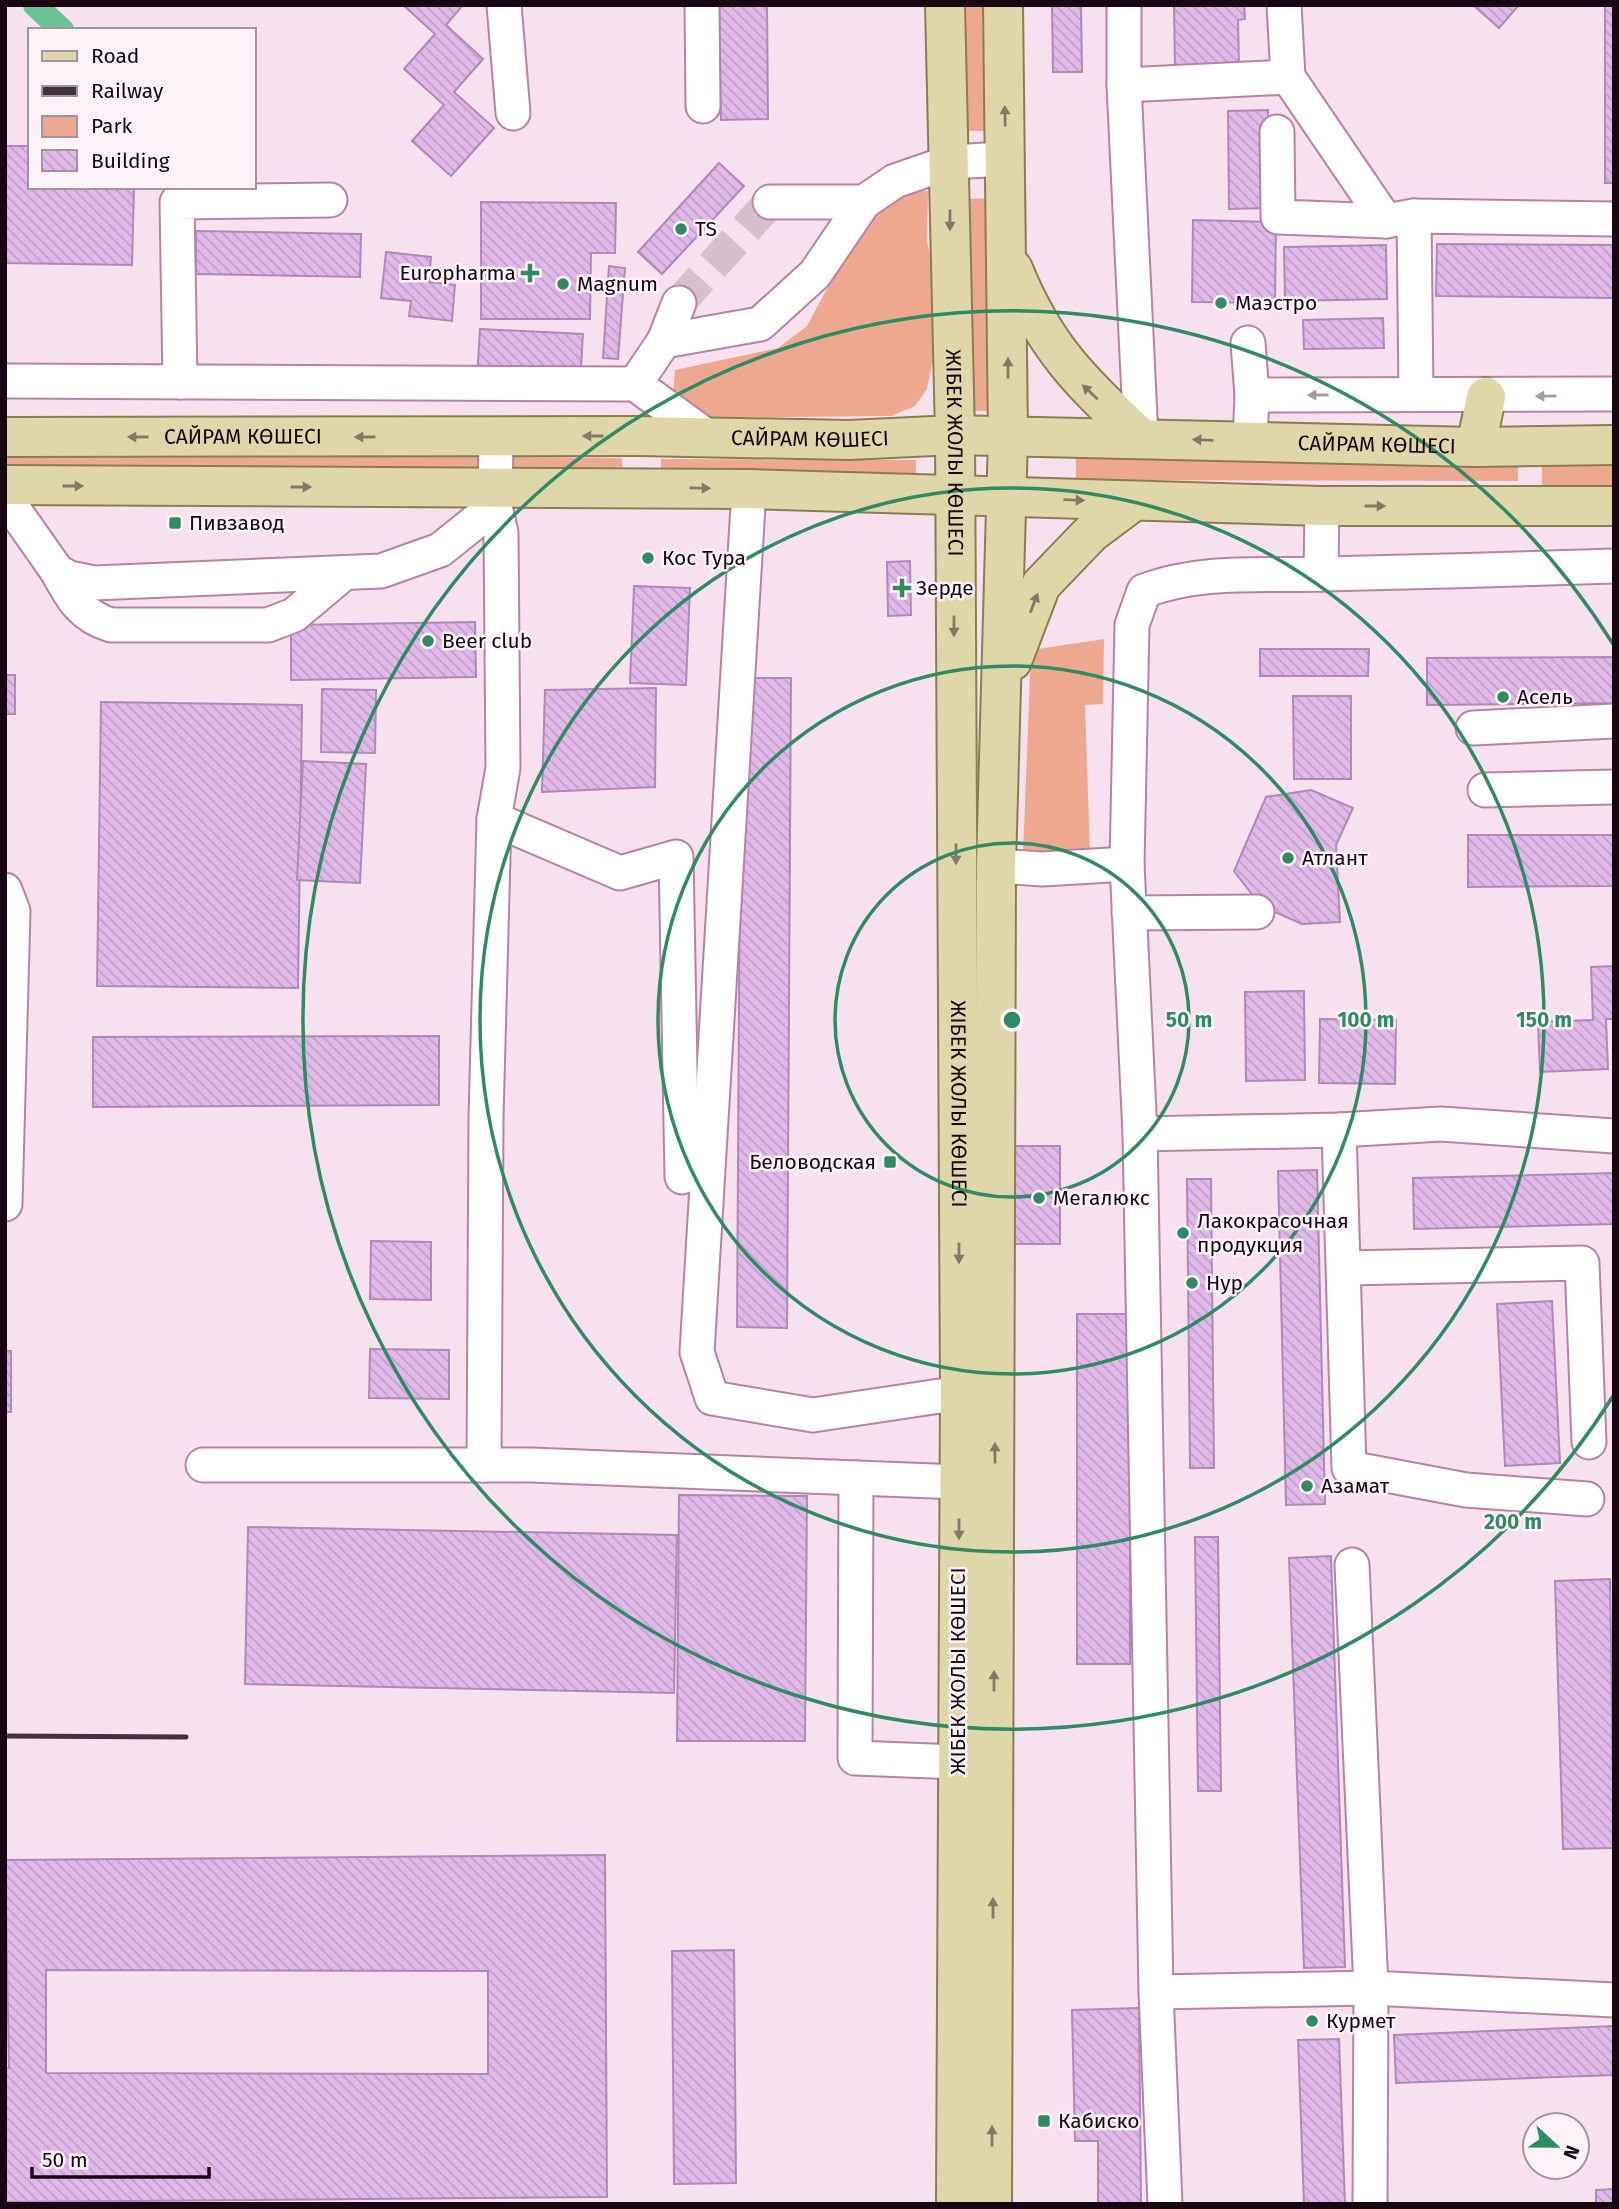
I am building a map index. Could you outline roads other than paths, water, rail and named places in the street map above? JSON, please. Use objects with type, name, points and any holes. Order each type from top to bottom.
[{"type":"main road","name":"ЖІБЕК ЖОЛЫ КӨШЕСІ","points":[[945,5],[955,435],[953,496],[960,1392],[956,2204]]},
{"type":"main road","name":"ЖІБЕК ЖОЛЫ КӨШЕСІ","points":[[992,2204],[996,866],[1008,437],[1003,5]]},
{"type":"main road","points":[[1007,253],[1025,300],[1052,346],[1081,383],[1141,438]]},
{"type":"main road","points":[[1476,447],[1486,397]]},
{"type":"main road","name":"САЙРАМ КӨШЕСІ","points":[[5,438],[638,436],[849,440],[955,435],[1476,447],[1614,445]]},
{"type":"main road","points":[[638,436],[640,488]]},
{"type":"main road","points":[[1533,445],[1533,506]]},
{"type":"main road","points":[[5,485],[496,497],[640,488],[749,489],[1322,506],[1614,506]]},
{"type":"main road","points":[[1001,690],[1041,585],[1091,533],[1134,501]]},
{"type":"street","points":[[504,5],[513,113]]},
{"type":"street","points":[[702,5],[703,106]]},
{"type":"street","points":[[1124,5],[1124,85],[1141,438]]},
{"type":"street","points":[[1284,5],[1288,77],[1400,218],[1416,394]]},
{"type":"street","points":[[1124,85],[1288,77]]},
{"type":"street","points":[[1277,132],[1278,217],[1614,219]]},
{"type":"street","points":[[664,341],[760,324],[815,274],[864,202],[895,181],[950,162],[1005,159]]},
{"type":"street","points":[[180,382],[177,202],[330,200]]},
{"type":"street","points":[[770,202],[864,202]]},
{"type":"street","points":[[635,384],[664,341],[679,303]]},
{"type":"street","points":[[1248,343],[1252,395],[1250,441]]},
{"type":"street","points":[[5,381],[635,384],[708,438]]},
{"type":"street","points":[[1252,395],[1416,394],[1486,397],[1614,394]]},
{"type":"street","points":[[484,1465],[486,1117],[494,819],[503,768],[501,533],[496,497],[496,436]]},
{"type":"street","points":[[749,489],[697,1352],[712,1398],[813,1415],[960,1392]]},
{"type":"street","points":[[5,497],[57,571],[74,603],[92,619],[111,625],[268,625],[294,615],[344,573]]},
{"type":"street","points":[[57,571],[69,578],[94,583],[381,571],[440,550],[496,497]]},
{"type":"street","points":[[1321,574],[1322,506]]},
{"type":"street","points":[[1165,2204],[1156,1992],[1140,1133],[1127,864],[1132,625],[1144,592],[1165,583],[1228,574],[1614,566]]},
{"type":"street","points":[[1473,728],[1614,721]]},
{"type":"street","points":[[1485,790],[1614,787]]},
{"type":"street","points":[[494,819],[620,873],[676,857],[682,1177]]},
{"type":"street","points":[[996,866],[1042,869],[1127,864]]},
{"type":"street","points":[[5,890],[13,911],[5,1204]]},
{"type":"street","points":[[1129,914],[1257,912]]},
{"type":"street","points":[[1140,1133],[1339,1130],[1441,1125],[1614,1136]]},
{"type":"street","points":[[1339,1130],[1346,1268],[1349,1468],[1466,1490],[1587,1499]]},
{"type":"street","points":[[1346,1268],[1582,1263],[1589,1442]]},
{"type":"street","points":[[203,1465],[484,1465],[959,1482]]},
{"type":"street","points":[[856,1478],[855,1758],[958,1762]]},
{"type":"street","points":[[1352,1565],[1371,1988],[1370,2204]]},
{"type":"street","points":[[1156,1992],[1371,1988],[1614,2000]]},
{"type":"waterway","points":[[35,5],[60,28]]},
{"type":"tunnel","points":[[679,303],[770,202]]},
{"type":"railway","points":[[5,1736],[186,1737]]},
{"type":"place","name":"TS","points":[[681,229]]},
{"type":"place","name":"Europharma","points":[[530,273]]},
{"type":"place","name":"Magnum","points":[[563,284]]},
{"type":"place","name":"Маэстро","points":[[1221,303]]},
{"type":"place","name":"Пивзавод","points":[[175,523]]},
{"type":"place","name":"Кос Тура","points":[[648,558]]},
{"type":"place","name":"Зерде","points":[[902,588]]},
{"type":"place","name":"Beer club","points":[[428,641]]},
{"type":"place","name":"Асель","points":[[1503,697]]},
{"type":"place","name":"Атлант","points":[[1288,858]]},
{"type":"place","name":"Беловодская","points":[[890,1162]]},
{"type":"place","name":"Мегалюкс","points":[[1039,1198]]},
{"type":"place","name":"Лакокрасочная продукция","points":[[1183,1233]]},
{"type":"place","name":"Нур","points":[[1192,1283]]},
{"type":"place","name":"Азамат","points":[[1307,1486]]},
{"type":"place","name":"Курмет","points":[[1312,2021]]},
{"type":"place","name":"Кабиско","points":[[1044,2121]]}]
